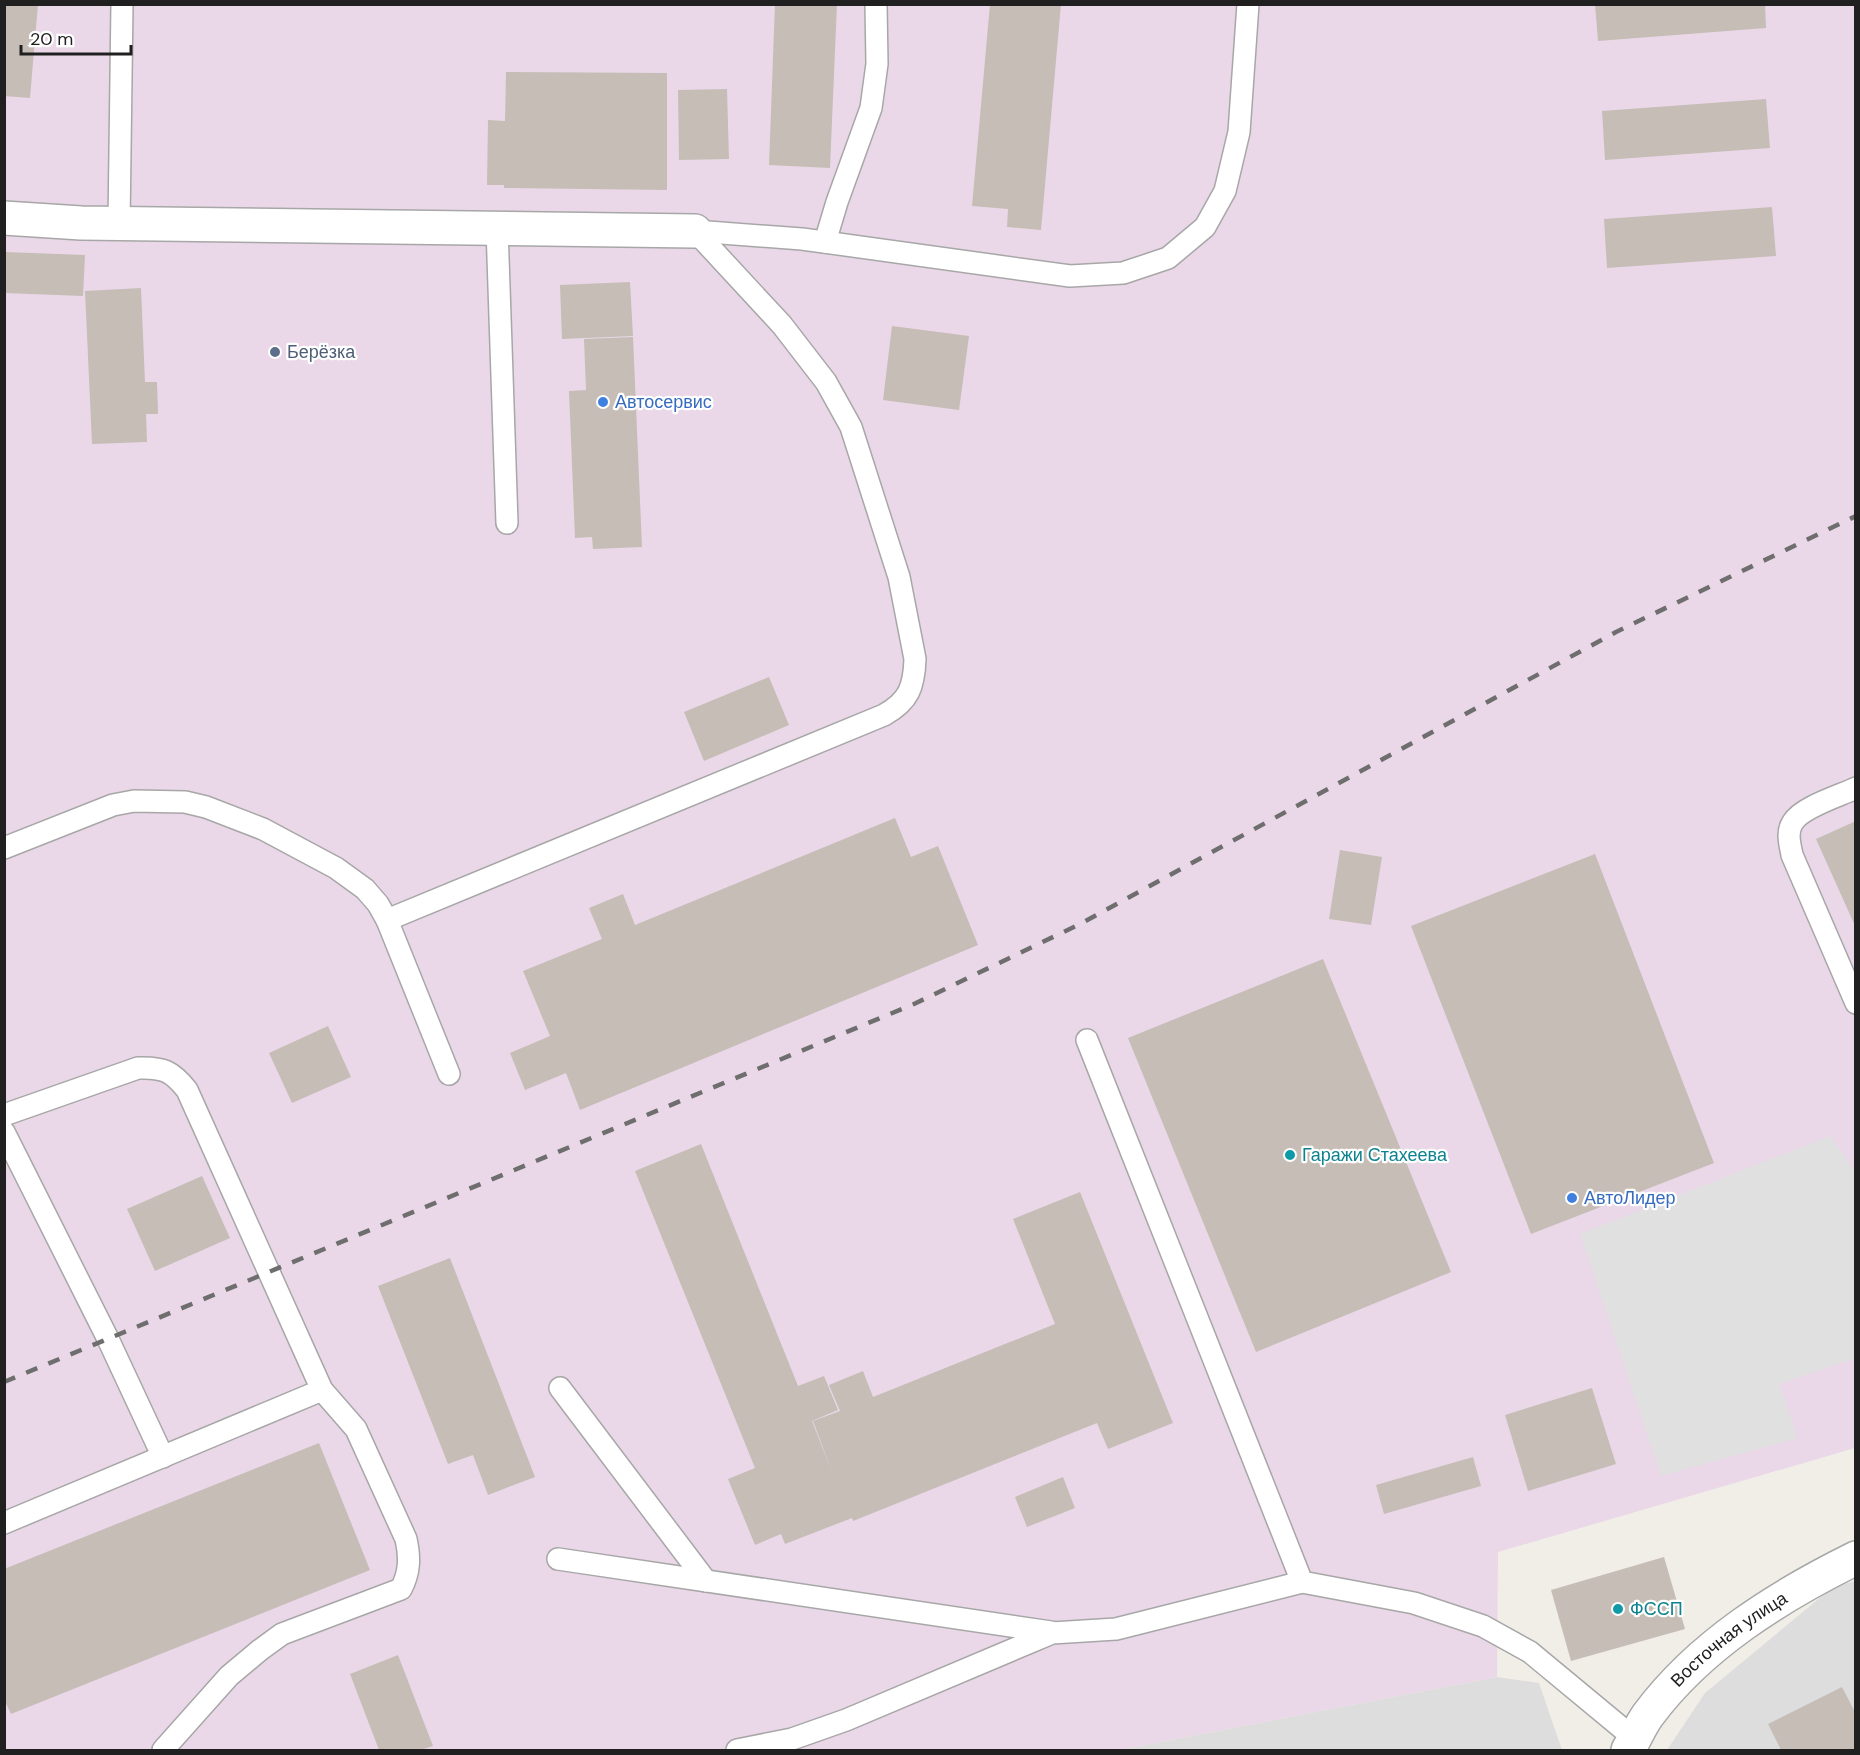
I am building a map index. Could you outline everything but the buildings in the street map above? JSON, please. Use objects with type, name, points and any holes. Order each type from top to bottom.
[{"type":"street","points":[[4,218],[119,223],[695,231]]},
{"type":"street","name":"Восточная улица","points":[[1631,1745],[1648,1716],[1681,1677],[1731,1633],[1781,1599],[1856,1558]]},
{"type":"lane","points":[[119,223],[122,4]]},
{"type":"lane","points":[[825,242],[871,108],[877,64],[876,4]]},
{"type":"lane","points":[[695,231],[825,242],[1070,276],[1123,273],[1168,258],[1205,227],[1225,191],[1239,132],[1248,4]]},
{"type":"lane","points":[[496,228],[507,523]]},
{"type":"lane","points":[[387,920],[884,715],[898,707],[906,698],[911,687],[915,673],[915,659],[899,577],[851,427],[826,382],[782,325],[695,231]]},
{"type":"lane","points":[[1856,788],[1806,811],[1793,822],[1788,837],[1792,855],[1856,1003]]},
{"type":"lane","points":[[4,848],[113,805],[134,801],[185,802],[206,807],[263,829],[336,867],[365,889],[378,904],[387,920],[449,1074]]},
{"type":"lane","points":[[1087,1040],[1302,1582]]},
{"type":"lane","points":[[4,1115],[138,1068],[155,1067],[175,1075],[187,1090],[322,1390],[356,1429],[406,1539],[410,1556],[407,1577],[400,1589],[282,1634],[229,1676],[163,1750]]},
{"type":"lane","points":[[4,1132],[108,1339],[163,1457]]},
{"type":"lane","points":[[560,1388],[706,1581]]},
{"type":"lane","points":[[4,1522],[322,1390]]},
{"type":"lane","points":[[558,1559],[1052,1632],[1116,1629],[1302,1582],[1413,1603],[1483,1626],[1530,1652],[1631,1745]]},
{"type":"lane","points":[[737,1750],[792,1739],[846,1720],[1052,1632]]},
{"type":"shaded area","points":[[5,5],[1855,5],[1855,1448],[1498,1552],[1497,1677],[1119,1750],[5,1750]]},
{"type":"shaded area","points":[[1830,1136],[1855,1171],[1855,1358],[1779,1384],[1798,1438],[1661,1476],[1580,1234]]},
{"type":"shaded area","points":[[1855,1581],[1855,1750],[1667,1750],[1705,1693],[1833,1587]]},
{"type":"shaded area","points":[[1497,1677],[1539,1683],[1562,1750],[1119,1750]]},
{"type":"railway","points":[[4,1382],[914,1004],[1080,924],[1616,632],[1856,516]]},
{"type":"place","name":"Берёзка","points":[[275,352]]},
{"type":"place","name":"Автосервис","points":[[603,402]]},
{"type":"place","name":"Гаражи Стахеева","points":[[1290,1155]]},
{"type":"place","name":"АвтоЛидер","points":[[1572,1198]]},
{"type":"place","name":"ФССП","points":[[1618,1609]]}]
